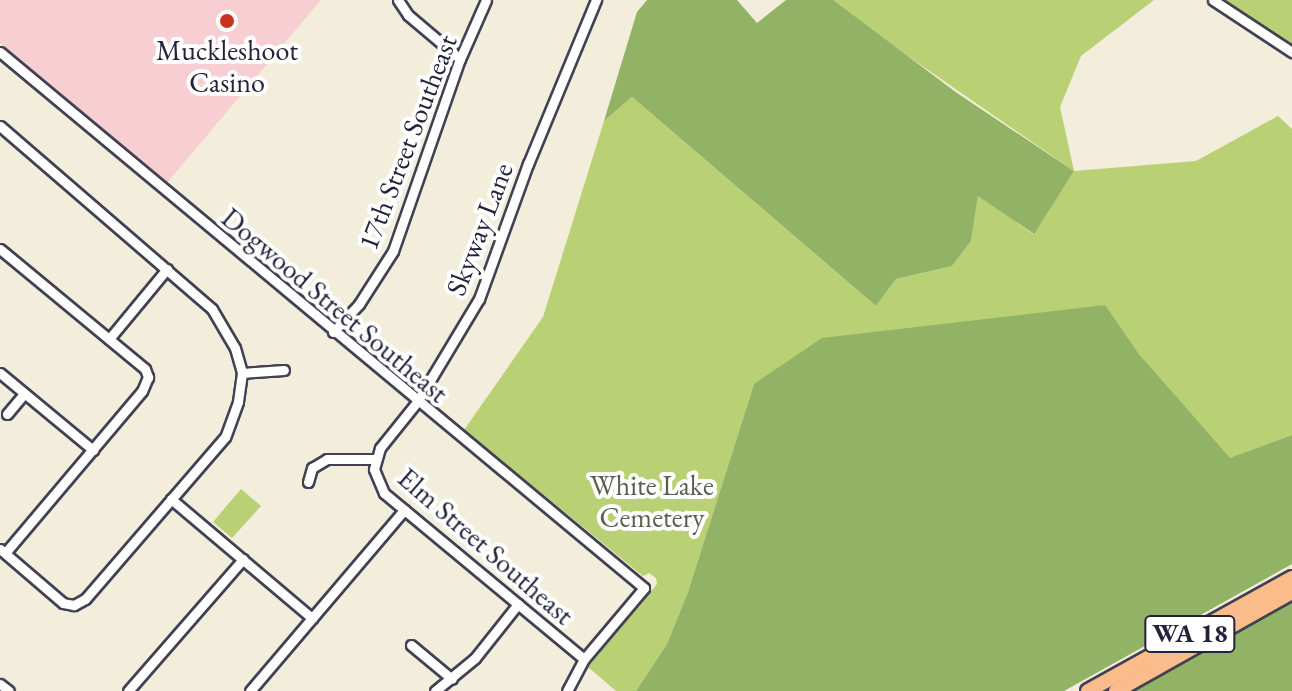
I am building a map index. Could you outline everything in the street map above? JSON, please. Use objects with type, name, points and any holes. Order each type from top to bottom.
[{"type":"highway","name":"WA 18","points":[[1088,691],[1292,578]]},
{"type":"highway","name":"WA 18","points":[[1116,691],[1292,592]]},
{"type":"street","points":[[398,0],[408,15],[460,59]]},
{"type":"street","name":"17th Street Southeast","points":[[333,332],[359,304],[393,251],[460,59],[486,0]]},
{"type":"street","name":"Skyway Lane","points":[[374,459],[417,402],[479,299],[528,164],[596,0]]},
{"type":"street","points":[[1213,0],[1292,52]]},
{"type":"street","name":"Dogwood Street Southeast","points":[[0,52],[644,588],[584,659]]},
{"type":"street","points":[[0,126],[167,269],[220,320],[235,348],[242,373],[238,402],[225,437],[85,599],[74,605],[63,603],[3,551],[93,450],[142,391],[148,377],[145,369],[0,249]]},
{"type":"street","points":[[109,339],[167,269]]},
{"type":"street","points":[[242,373],[284,370]]},
{"type":"street","points":[[0,373],[93,450]]},
{"type":"street","points":[[7,414],[24,394]]},
{"type":"street","points":[[308,482],[312,468],[327,459],[374,459]]},
{"type":"street","name":"Elm Street Southeast","points":[[374,459],[378,484],[404,510],[584,659]]},
{"type":"street","points":[[171,499],[312,618]]},
{"type":"street","points":[[250,691],[404,510]]},
{"type":"street","points":[[128,691],[243,559]]},
{"type":"street","points":[[435,691],[475,658],[518,604]]},
{"type":"street","points":[[411,645],[452,679]]},
{"type":"street","points":[[567,691],[584,659]]},
{"type":"street","points":[[0,684],[9,691]]},
{"type":"shaded area","points":[[0,0],[321,0],[167,183],[0,43]]},
{"type":"green space","points":[[647,0],[737,0],[757,23],[786,0],[833,0],[957,93],[1074,171],[1034,234],[978,196],[971,241],[952,266],[896,279],[876,306],[632,97],[604,121],[637,12]]},
{"type":"green space","points":[[827,0],[1154,0],[1081,56],[1060,107],[1074,171]]},
{"type":"green space","points":[[1213,0],[1292,0],[1292,52]]},
{"type":"green space","name":"White Lake Cemetery","points":[[632,97],[876,306],[896,279],[952,266],[971,241],[978,195],[1033,234],[1074,171],[1196,161],[1278,116],[1292,129],[1292,435],[1230,459],[1139,354],[1104,305],[754,384],[688,592],[667,644],[636,691],[616,691],[588,667],[657,584],[656,578],[649,573],[643,576],[464,430],[543,317],[604,121]]},
{"type":"green space","points":[[1105,305],[1139,354],[1230,458],[1292,435],[1292,564],[1064,691],[636,691],[667,644],[688,592],[754,384],[822,338]]},
{"type":"green space","points":[[241,489],[261,506],[232,538],[213,522]]},
{"type":"green space","points":[[1292,601],[1292,691],[1130,691],[1231,635]]},
{"type":"place","name":"Muckleshoot Casino","points":[[227,21]]}]
